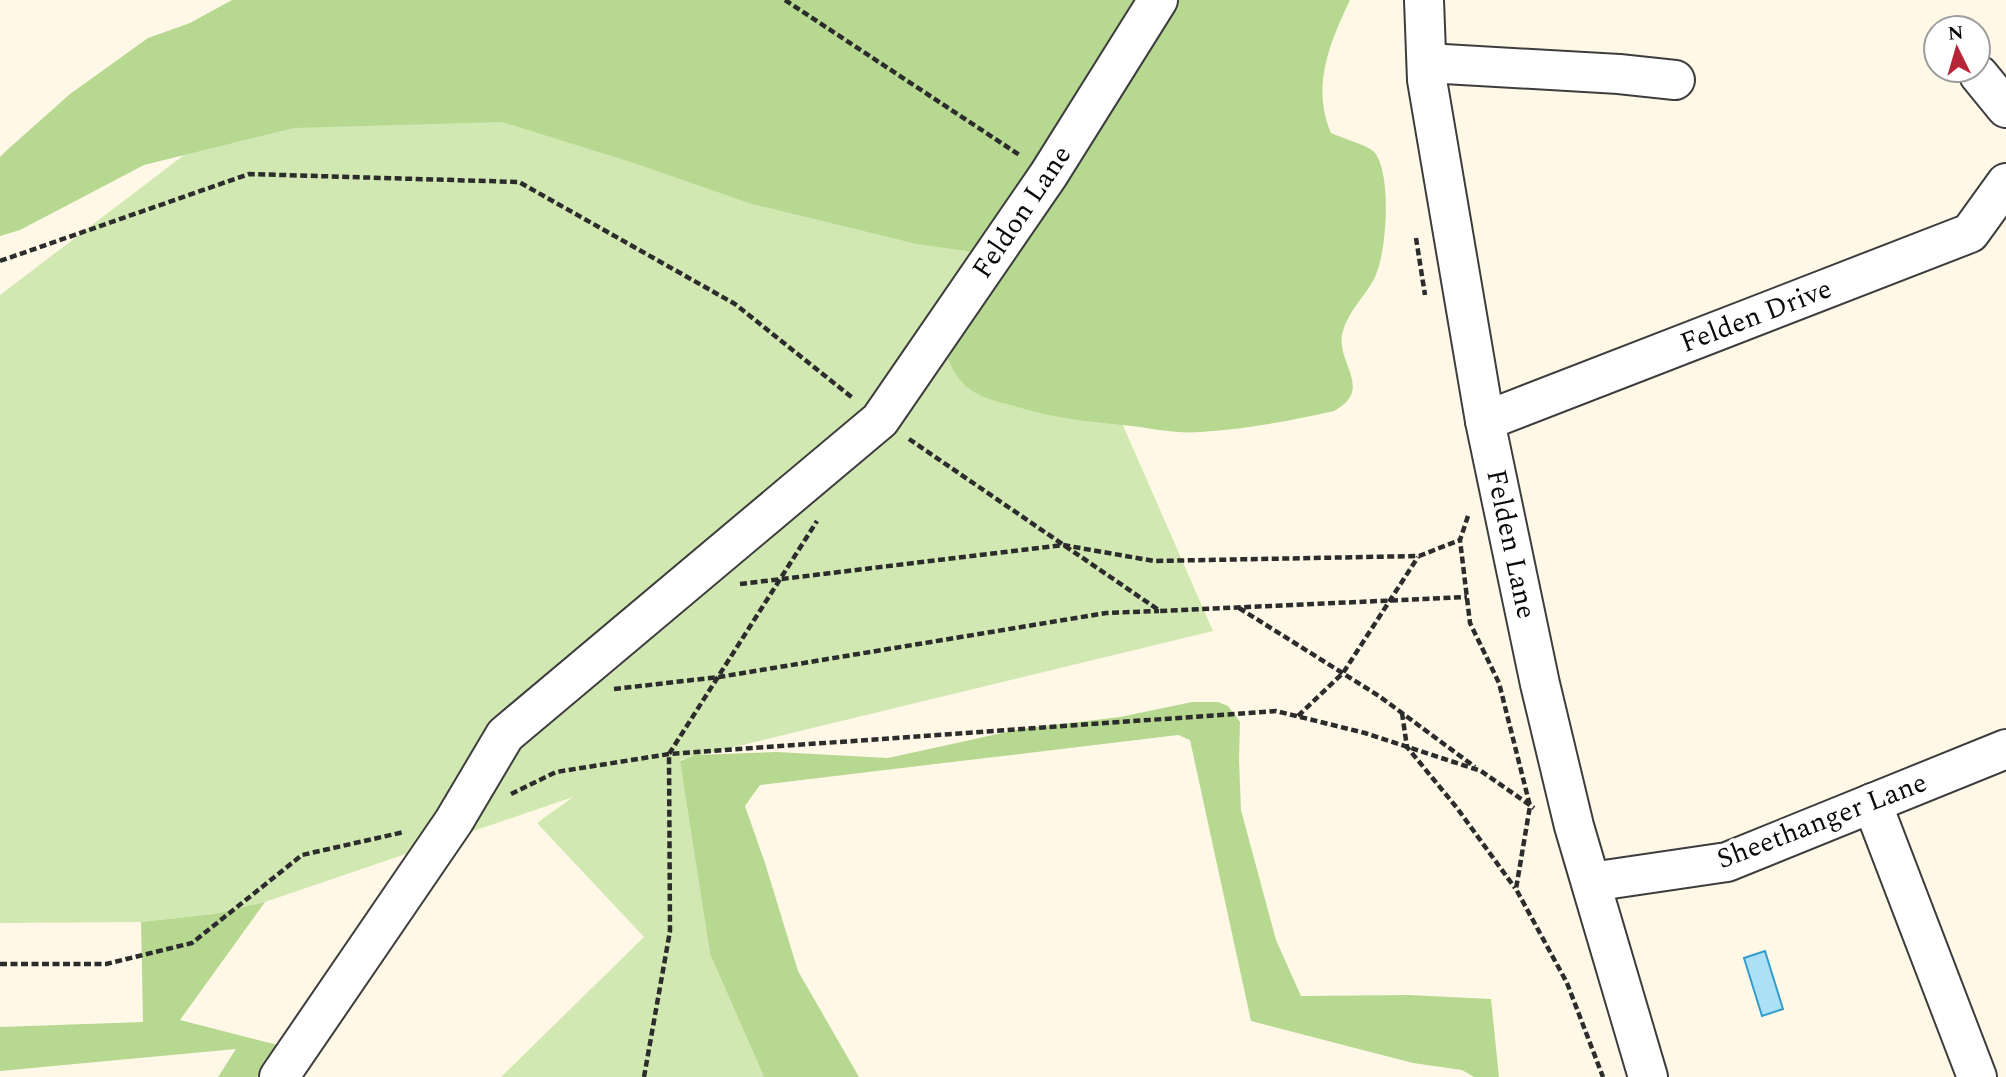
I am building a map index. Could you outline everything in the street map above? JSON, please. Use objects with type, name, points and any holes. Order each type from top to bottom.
[{"type":"street","name":"Feldon Lane","points":[[279,1077],[454,821],[505,735],[880,420],[1049,174],[1158,0]]},
{"type":"street","name":"Felden Lane","points":[[1424,0],[1427,80],[1485,421],[1540,684],[1574,826],[1648,1077]]},
{"type":"street","points":[[1427,63],[1619,74],[1675,80]]},
{"type":"street","points":[[1986,84],[2006,108]]},
{"type":"street","name":"Felden Drive","points":[[1485,421],[1970,233],[2006,183]]},
{"type":"street","name":"Sheethanger Lane","points":[[1591,882],[1727,862],[2006,749]]},
{"type":"street","points":[[1872,803],[1977,1077]]},
{"type":"path","points":[[785,0],[1049,174]]},
{"type":"path","points":[[0,261],[249,174],[519,183],[735,304],[880,420],[1160,611]]},
{"type":"path","points":[[644,1077],[670,931],[669,754],[823,512]]},
{"type":"path","points":[[680,588],[780,580],[1063,545],[1154,561],[1419,556],[1460,540]]},
{"type":"path","points":[[1298,716],[1343,673],[1419,556]]},
{"type":"path","points":[[602,690],[719,677],[1107,613],[1467,597]]},
{"type":"path","points":[[1238,607],[1402,712],[1530,806],[1574,826]]},
{"type":"path","points":[[0,964],[106,964],[192,943],[302,855],[454,821],[556,772],[669,754],[1276,711],[1365,733],[1480,771]]},
{"type":"path","points":[[1402,712],[1407,747],[1457,808],[1516,889]]},
{"type":"green space","points":[[232,0],[1153,0],[987,254],[917,244],[749,203],[634,163],[502,122],[294,128],[144,165],[20,230],[0,236],[0,157],[70,94],[148,38],[190,23]]},
{"type":"green space","points":[[388,0],[937,0],[1213,631],[680,760],[710,954],[764,1077],[501,1077],[644,937],[537,823],[573,797],[265,902],[214,914],[141,922],[0,923],[0,295]]},
{"type":"green space","points":[[1171,0],[1350,0],[1330,48],[1326,65],[1323,82],[1325,116],[1331,133],[1361,144],[1375,153],[1384,179],[1386,215],[1382,252],[1374,279],[1348,319],[1342,335],[1344,356],[1353,385],[1351,394],[1346,403],[1334,411],[1251,427],[1192,432],[1077,420],[1035,412],[977,393],[957,376],[945,352],[943,346]]},
{"type":"green space","points":[[1192,702],[1218,702],[1228,706],[1240,722],[1241,810],[1276,940],[1301,996],[1409,995],[1491,999],[1499,1077],[1474,1077],[1462,1070],[1413,1063],[1251,1021],[1190,740],[1178,735],[760,785],[745,806],[798,971],[859,1077],[764,1077],[710,954],[680,761],[696,755],[776,752],[888,758],[1020,729],[1120,717]]},
{"type":"green space","points":[[265,902],[180,1020],[278,1045],[257,1077],[218,1077],[236,1049],[0,1071],[0,1027],[143,1022],[141,922],[214,914]]},
{"type":"water","points":[[1765,951],[1783,1009],[1762,1016],[1744,958]]}]
